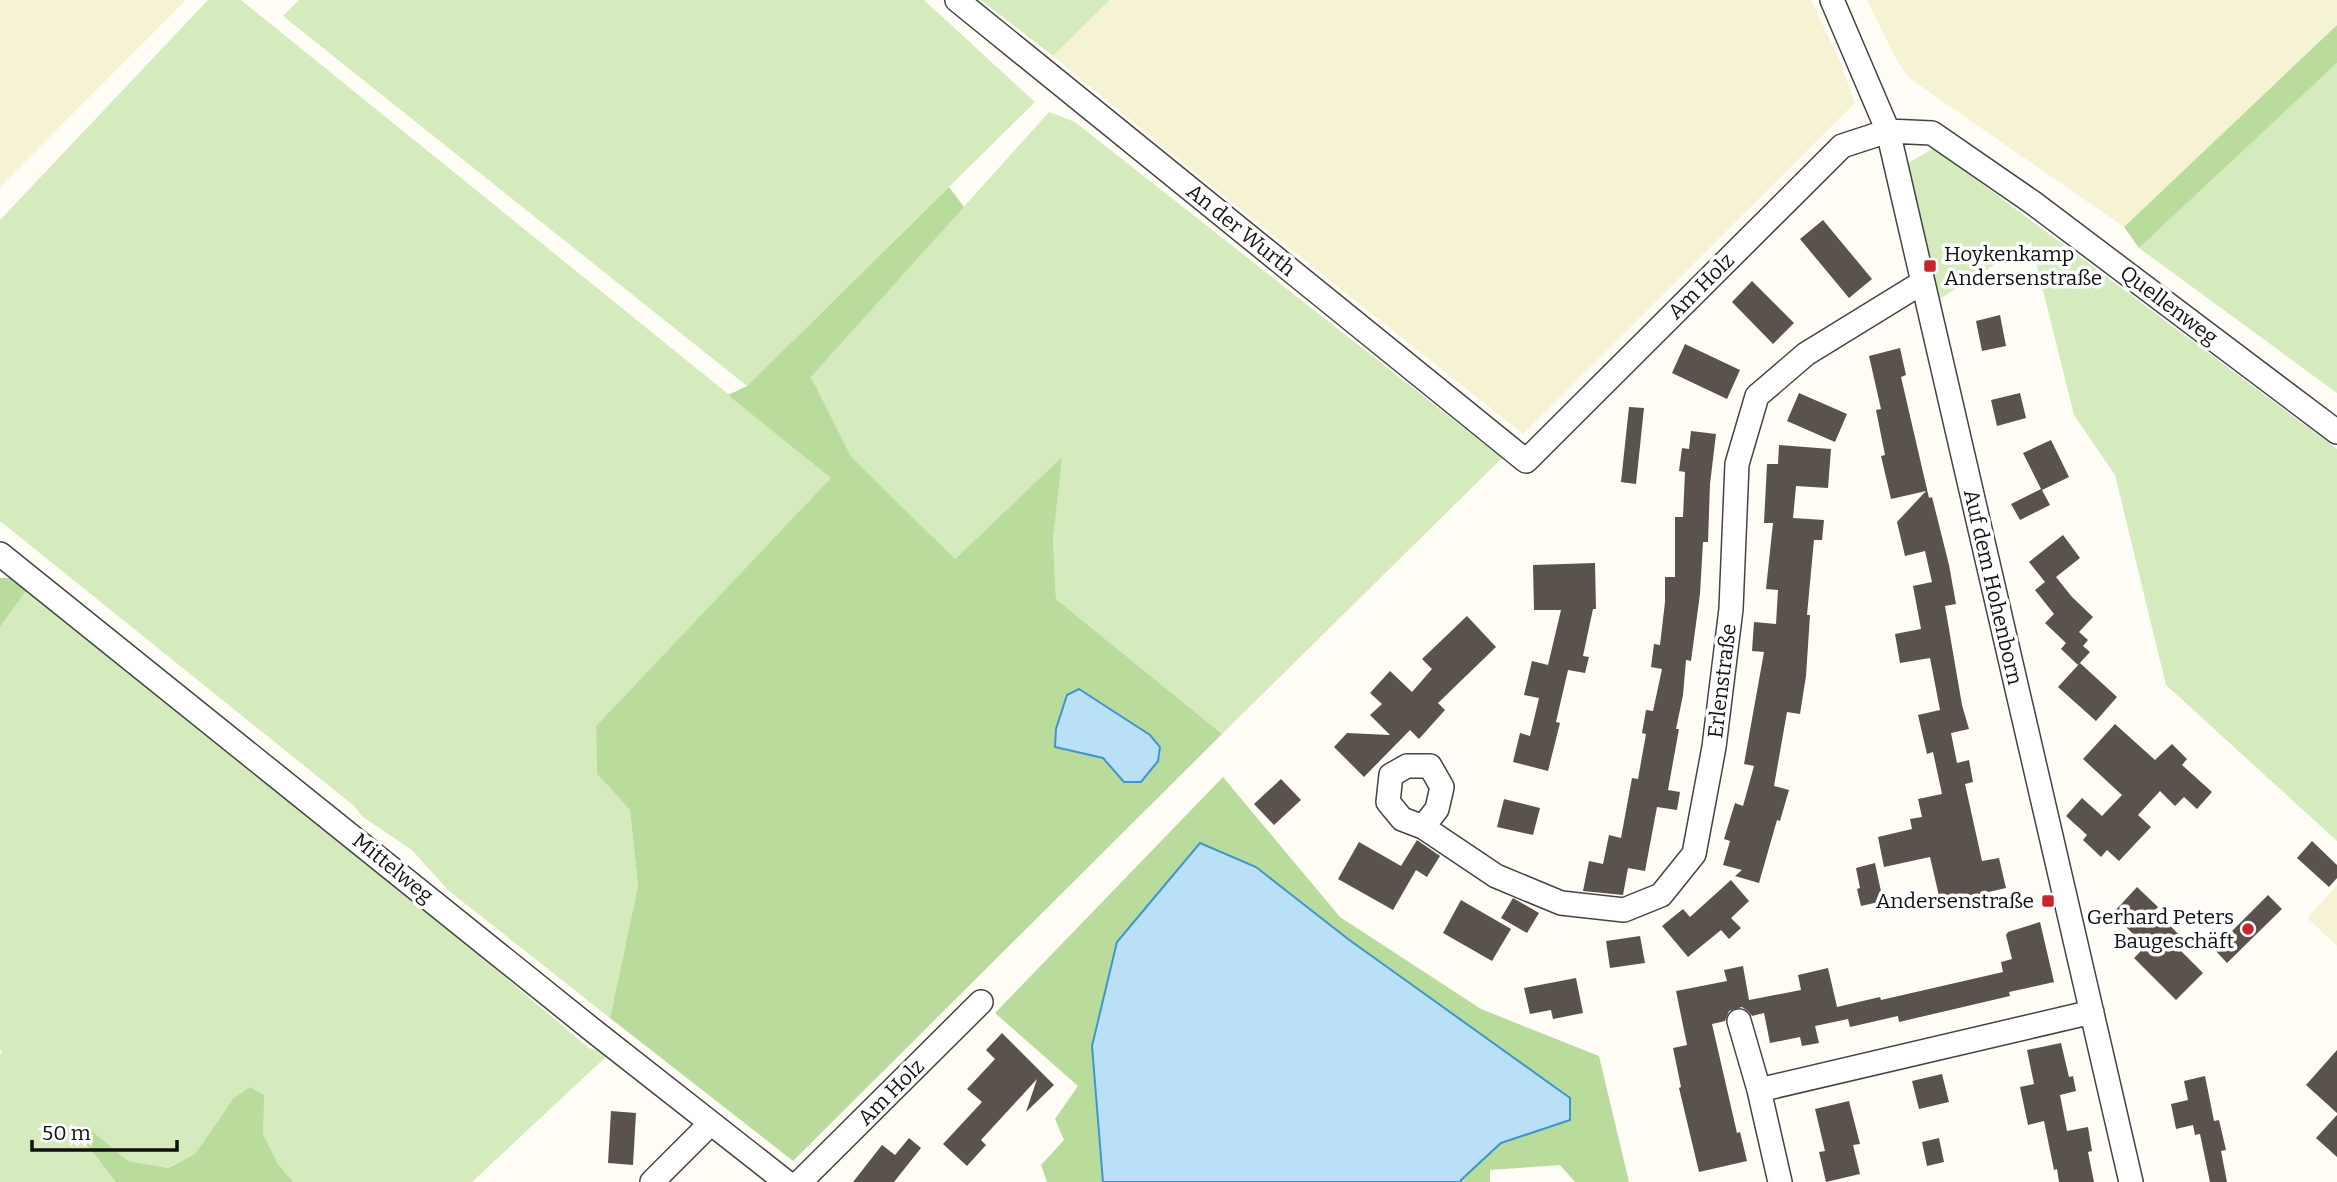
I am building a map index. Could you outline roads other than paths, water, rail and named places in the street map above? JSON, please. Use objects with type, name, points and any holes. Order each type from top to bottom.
[{"type":"street","name":"An der Wurth","points":[[957,0],[1525,461]]},
{"type":"street","name":"Auf dem Hohenborn","points":[[1832,0],[1888,131],[2131,1182]]},
{"type":"street","name":"Am Holz","points":[[1525,461],[1842,146],[1888,131]]},
{"type":"street","name":"Quellenweg","points":[[1888,131],[1932,133],[2032,202],[2337,432]]},
{"type":"street","name":"Erlenstraße","points":[[1423,827],[1496,876],[1561,903],[1623,910],[1661,895],[1694,854],[1714,747],[1731,609],[1737,464],[1757,396],[1806,354],[1923,282]]},
{"type":"street","name":"Mittelweg","points":[[0,554],[786,1182]]},
{"type":"street","name":"Am Holz","points":[[800,1182],[981,1002]]},
{"type":"street","points":[[1759,1090],[2092,1012]]},
{"type":"street","points":[[1739,1021],[1759,1090],[1780,1182]]},
{"type":"street","points":[[652,1182],[711,1123]]},
{"type":"water","points":[[1079,689],[1150,735],[1160,747],[1158,761],[1141,782],[1124,782],[1103,758],[1055,747],[1056,729],[1067,695]]},
{"type":"water","points":[[1200,843],[1256,867],[1348,939],[1570,1098],[1570,1120],[1501,1143],[1461,1182],[1103,1182],[1092,1046],[1117,942]]},
{"type":"place","name":"Hoykenkamp Andersenstraße","points":[[1930,266]]},
{"type":"place","name":"Andersenstraße","points":[[2048,901]]},
{"type":"place","name":"Gerhard Peters Baugeschäft","points":[[2248,929]]}]
